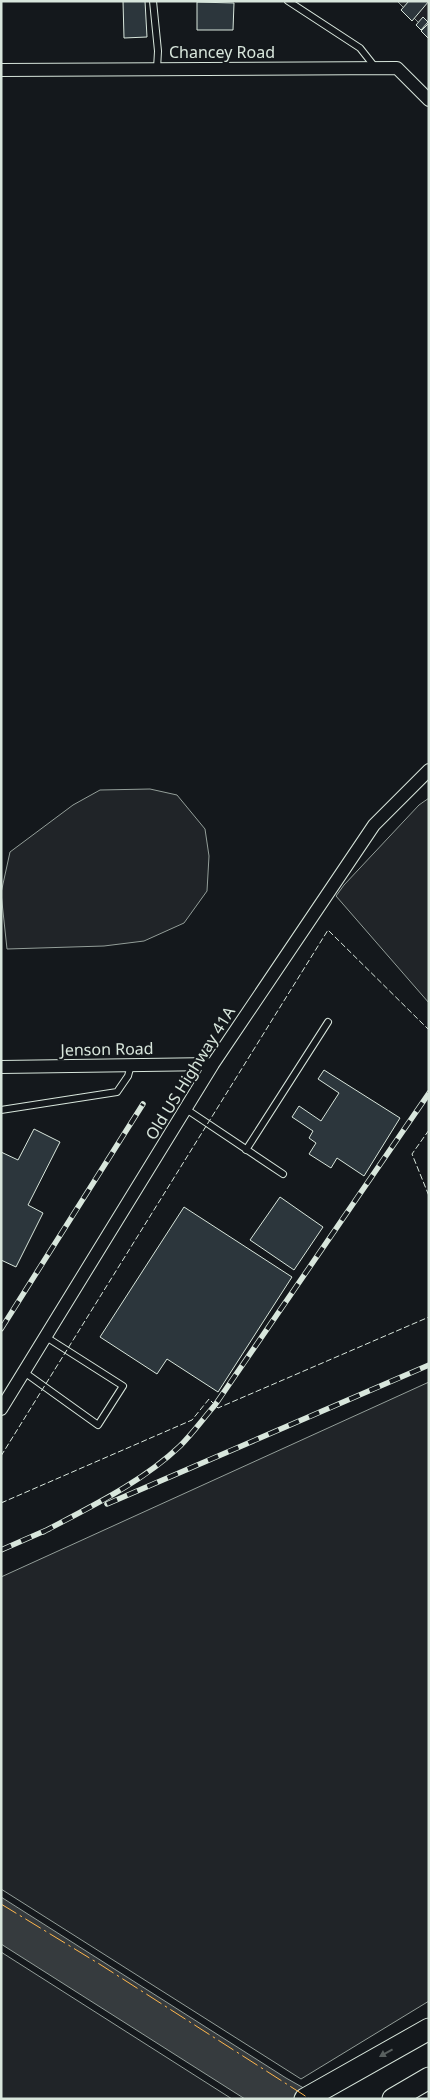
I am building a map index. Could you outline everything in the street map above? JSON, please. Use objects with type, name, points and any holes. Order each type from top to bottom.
[{"type":"main road","points":[[305,2099],[429,2029]]},
{"type":"main road","points":[[393,2099],[429,2078]]},
{"type":"street","name":"Chancey Road","points":[[1,70],[398,68],[429,100]]},
{"type":"street","name":"Old US Highway 41A","points":[[1,1409],[213,1064],[374,825],[429,770]]},
{"type":"street","name":"Jenson Road","points":[[1,1067],[213,1064]]},
{"type":"lane","points":[[153,1],[158,51],[157,69]]},
{"type":"lane","points":[[288,1],[360,48],[376,68]]},
{"type":"lane","points":[[246,1150],[328,1022]]},
{"type":"lane","points":[[1,1110],[117,1092],[128,1076],[130,1065]]},
{"type":"lane","points":[[186,1109],[283,1174]]},
{"type":"lane","points":[[24,1372],[98,1425],[123,1386],[46,1337]]},
{"type":"shaded area","points":[[397,1],[429,1],[429,33]]},
{"type":"shaded area","points":[[150,789],[177,795],[205,829],[209,856],[207,891],[184,923],[144,941],[104,946],[7,949],[1,893],[10,852],[73,805],[100,790]]},
{"type":"shaded area","points":[[429,798],[429,1003],[336,896],[344,885],[419,805]]},
{"type":"shaded area","points":[[429,1382],[429,2001],[301,2079],[1,1889],[1,1577]]},
{"type":"shaded area","points":[[1,1897],[286,2078],[323,2099],[245,2099],[1,1944]]},
{"type":"shaded area","points":[[1,1952],[232,2099],[1,2099]]},
{"type":"building","points":[[123,1],[145,1],[147,37],[124,38]]},
{"type":"building","points":[[409,1],[429,1],[412,21],[401,10]]},
{"type":"building","points":[[197,2],[234,3],[233,30],[197,30]]},
{"type":"building","points":[[423,17],[428,22],[421,30],[416,25]]},
{"type":"building","points":[[429,23],[429,39],[421,31]]},
{"type":"building","points":[[324,1070],[400,1118],[364,1176],[337,1158],[331,1168],[309,1154],[316,1143],[309,1138],[313,1131],[292,1117],[299,1106],[321,1121],[339,1093],[318,1079]]},
{"type":"building","points":[[34,1129],[60,1142],[28,1205],[43,1213],[16,1267],[1,1260],[1,1152],[18,1160]]},
{"type":"building","points":[[280,1197],[323,1227],[294,1270],[250,1240]]},
{"type":"building","points":[[184,1207],[292,1277],[218,1392],[167,1359],[157,1374],[100,1337]]},
{"type":"railway","points":[[43,1532],[97,1504],[149,1472],[189,1436],[215,1405],[429,1093]]},
{"type":"railway","points":[[1,1329],[143,1104]]},
{"type":"railway","points":[[107,1504],[429,1365]]},
{"type":"railway","points":[[1,1550],[49,1529]]},
{"type":"fence","points":[[1,1456],[328,930],[429,1030]]},
{"type":"fence","points":[[429,1130],[412,1154],[429,1196]]},
{"type":"fence","points":[[1,1503],[192,1420],[209,1399],[218,1408],[429,1317]]},
{"type":"power","points":[[1,1904],[101,1965],[310,2099]]}]
